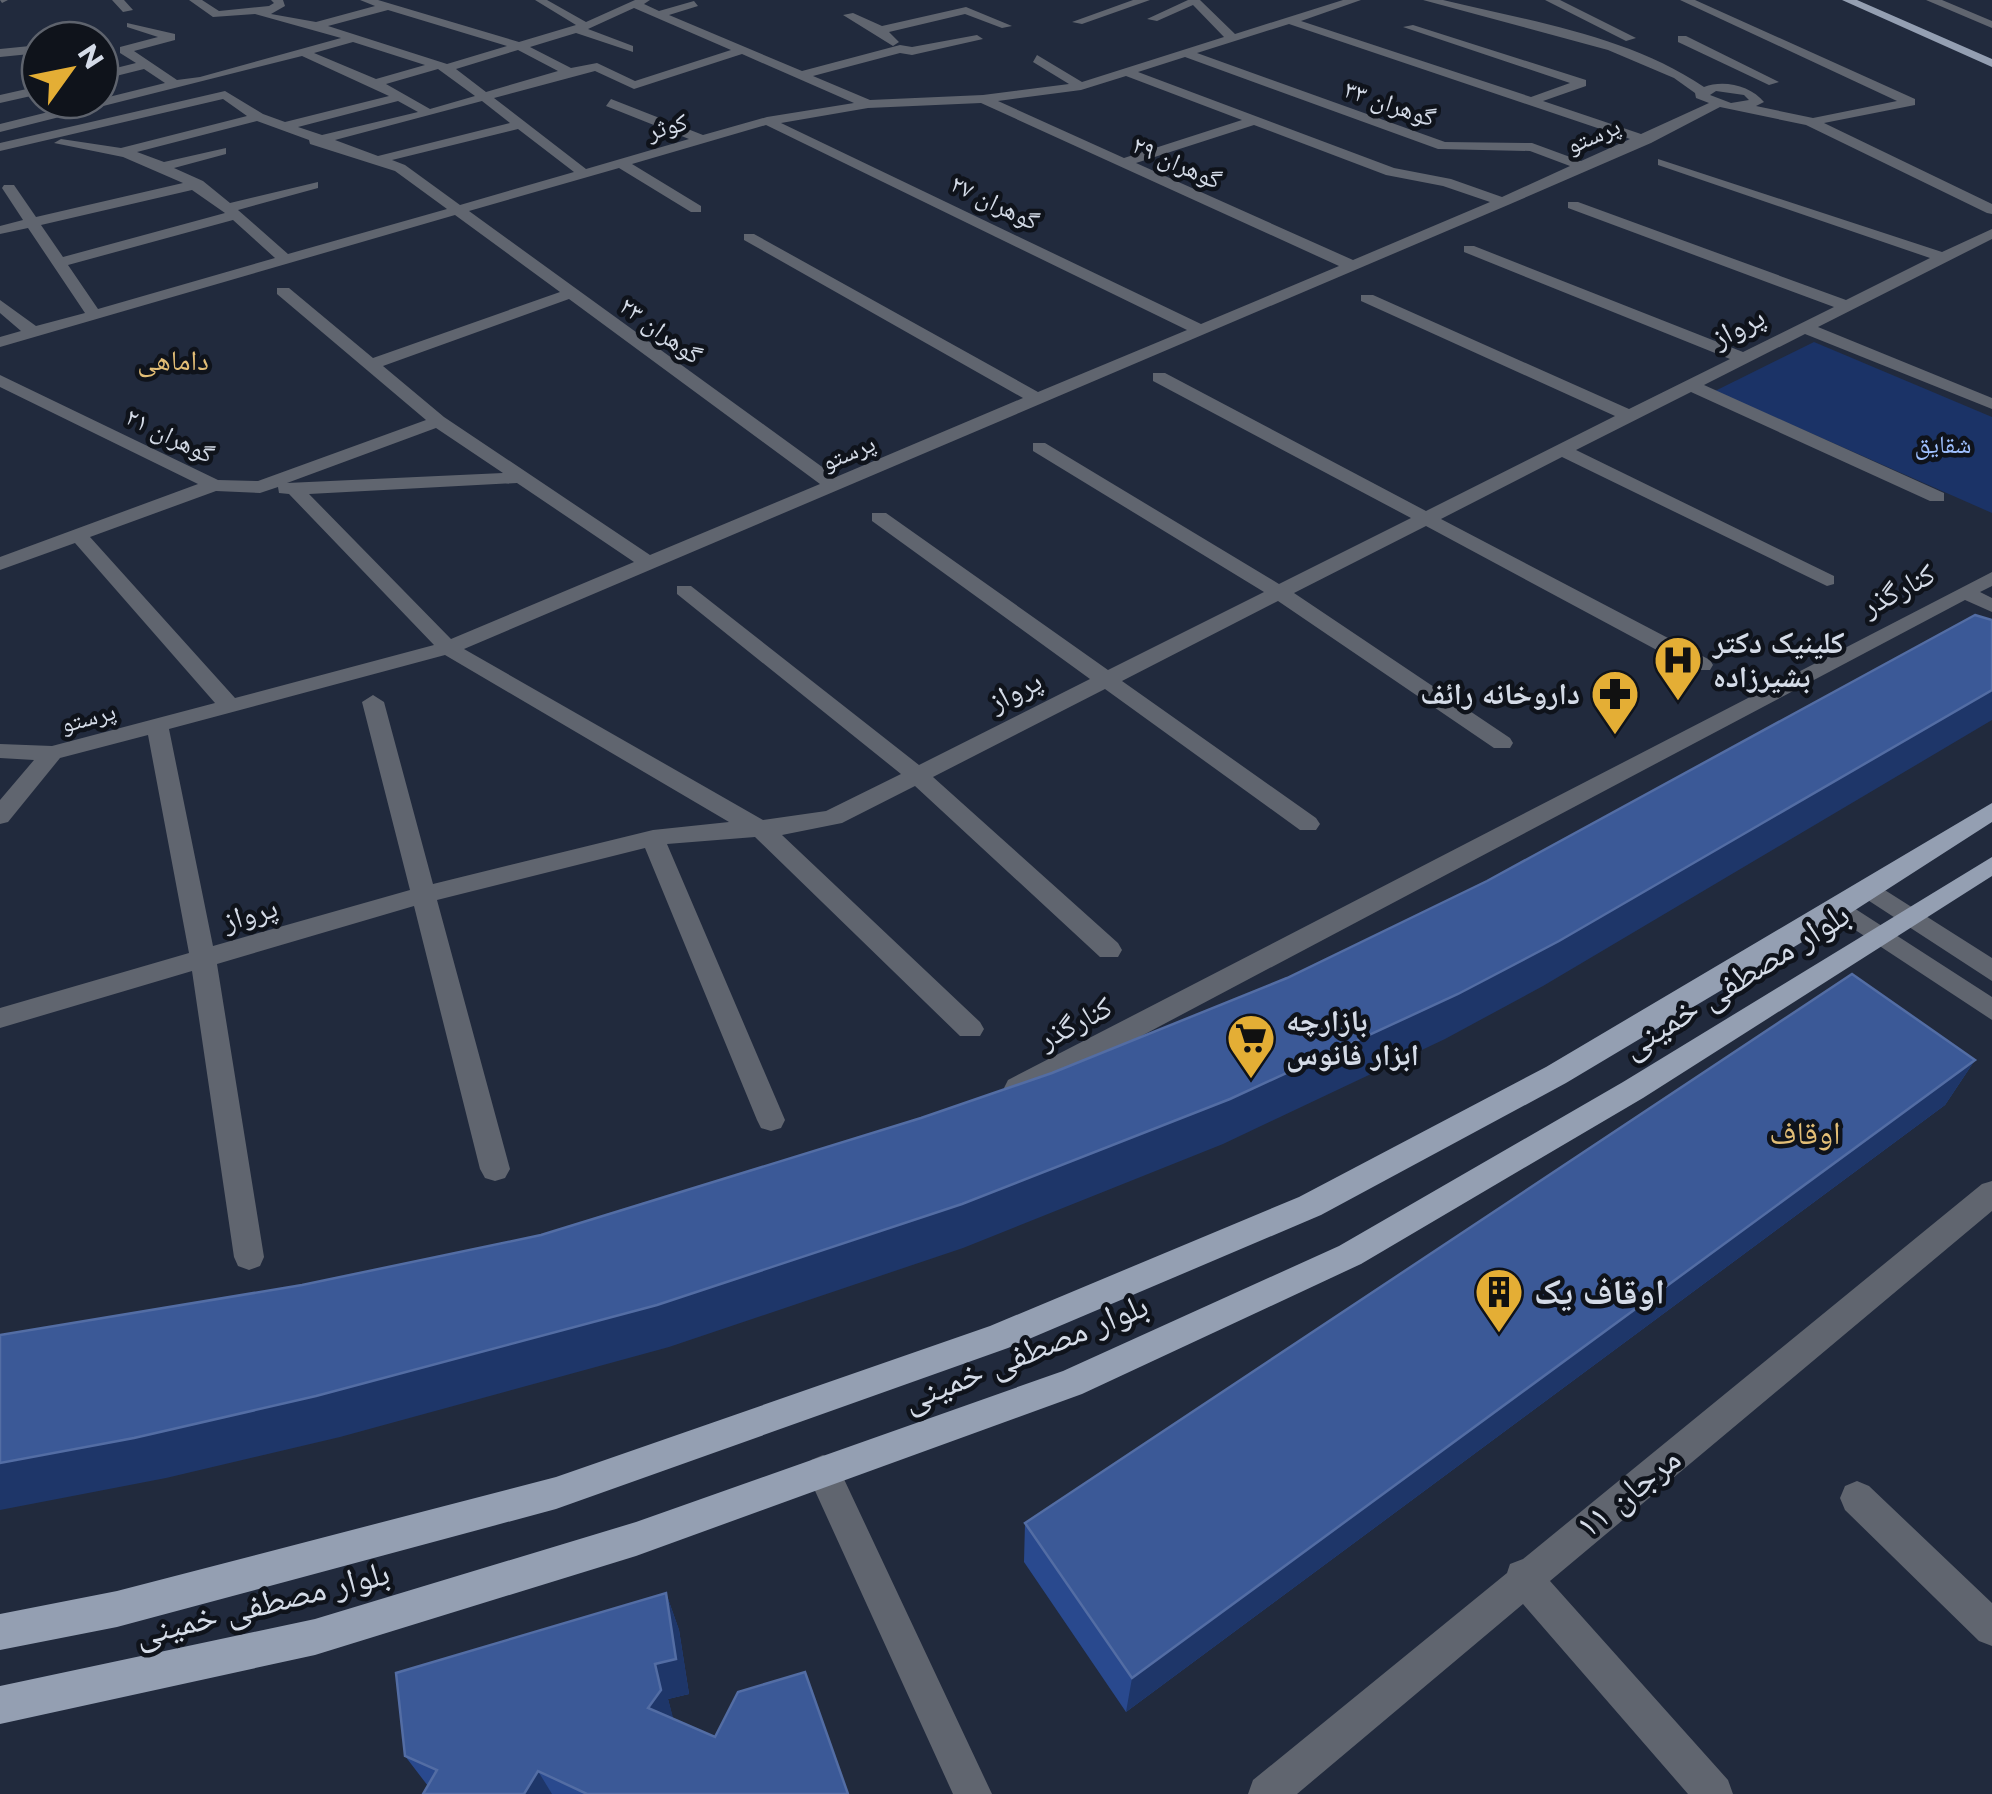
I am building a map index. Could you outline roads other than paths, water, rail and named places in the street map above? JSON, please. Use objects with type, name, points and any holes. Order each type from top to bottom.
[{"type":"main road","points":[[1848,0],[1992,63]]},
{"type":"main road","name":"بلوار مصطفی خمینی","points":[[0,1632],[117,1609],[556,1494],[997,1338],[1310,1206],[1556,1075],[1840,908],[1992,811]]},
{"type":"main road","name":"بلوار مصطفی خمینی","points":[[0,1705],[315,1637],[636,1539],[1071,1383],[1350,1255],[1633,1090],[1992,865]]},
{"type":"street","points":[[195,0],[218,15],[272,4]]},
{"type":"street","points":[[366,0],[518,46],[569,72]]},
{"type":"street","points":[[316,26],[414,0]]},
{"type":"street","points":[[1078,22],[1144,0]]},
{"type":"street","points":[[1173,0],[1193,4],[1232,38]]},
{"type":"street","name":"کوثر","points":[[0,342],[463,212],[767,120],[868,104],[983,98],[1081,86],[1130,74],[1355,0]]},
{"type":"street","points":[[1429,0],[1734,88],[1992,210]]},
{"type":"street","points":[[1553,1],[1575,0]]},
{"type":"street","points":[[1650,62],[1687,78],[1706,100],[1812,122],[1910,102],[1686,0]]},
{"type":"street","points":[[1932,0],[1992,24]]},
{"type":"street","points":[[540,1],[581,27],[629,49]]},
{"type":"street","points":[[1553,1],[1630,38]]},
{"type":"street","points":[[374,82],[518,46],[581,27],[640,2],[659,14],[868,104]]},
{"type":"street","points":[[272,4],[260,14],[316,26],[442,66],[486,94],[583,174]]},
{"type":"street","points":[[659,14],[694,4]]},
{"type":"street","points":[[1153,19],[1193,4]]},
{"type":"street","points":[[881,30],[966,10],[1006,26]]},
{"type":"street","points":[[849,15],[881,30],[900,49]]},
{"type":"street","points":[[1290,21],[1646,140]]},
{"type":"street","points":[[131,25],[172,37],[124,50],[175,84]]},
{"type":"street","points":[[1409,27],[1582,83],[1532,101]]},
{"type":"street","points":[[799,76],[900,49],[912,51],[977,38]]},
{"type":"street","points":[[0,128],[175,84],[201,82],[350,39]]},
{"type":"street","points":[[1682,39],[1772,82]]},
{"type":"street","points":[[315,140],[429,114],[569,72],[597,68],[634,86],[743,50]]},
{"type":"street","points":[[304,53],[374,82],[429,114]]},
{"type":"street","name":"گوهران ۳۳","points":[[1185,53],[1444,146],[1532,148],[1584,167]]},
{"type":"street","points":[[1037,59],[1081,86]]},
{"type":"street","points":[[1716,69],[1732,63]]},
{"type":"street","points":[[120,71],[144,65]]},
{"type":"street","points":[[1130,74],[1390,172],[1446,182],[1503,202]]},
{"type":"street","points":[[996,76],[1018,94]]},
{"type":"street","points":[[1701,90],[1734,88]]},
{"type":"street","name":"گوهران ۲۳","points":[[41,138],[225,95],[283,128],[372,162],[400,168],[834,485]]},
{"type":"street","points":[[283,128],[400,96]]},
{"type":"street","points":[[1742,107],[1758,102],[1757,97]]},
{"type":"street","name":"گوهران ۲۹","points":[[983,98],[1353,266]]},
{"type":"street","points":[[1,99],[28,121]]},
{"type":"street","points":[[611,103],[703,140]]},
{"type":"street","name":"پرستو","points":[[0,816],[52,753],[448,648],[1503,202],[1646,140],[1717,104]]},
{"type":"street","points":[[125,151],[258,117]]},
{"type":"street","name":"گوهران ۲۷","points":[[767,120],[1202,330]]},
{"type":"street","points":[[1124,162],[1253,121]]},
{"type":"street","points":[[372,162],[523,124]]},
{"type":"street","points":[[0,146],[41,138],[125,151],[166,166],[235,211],[288,262]]},
{"type":"street","points":[[166,166],[220,151]]},
{"type":"street","points":[[1662,162],[1944,258]]},
{"type":"street","points":[[621,163],[696,209]]},
{"type":"street","points":[[0,230],[198,184]]},
{"type":"street","points":[[62,262],[312,184]]},
{"type":"street","points":[[9,188],[95,316]]},
{"type":"street","points":[[1574,205],[1847,306]]},
{"type":"street","name":"پرواز","points":[[0,1018],[425,895],[653,838],[696,830],[762,831],[834,817],[1992,233]]},
{"type":"street","points":[[749,237],[1037,399]]},
{"type":"street","points":[[1469,249],[1743,358]]},
{"type":"street","points":[[282,292],[438,421],[515,478],[648,563]]},
{"type":"street","points":[[368,365],[569,294]]},
{"type":"street","points":[[1367,298],[1629,416]]},
{"type":"street","points":[[0,304],[34,332]]},
{"type":"street","points":[[1805,328],[1992,404]]},
{"type":"street","points":[[1159,378],[1702,664]]},
{"type":"street","name":"گوهران ۲۱","points":[[0,380],[214,485],[260,488],[438,421]]},
{"type":"street","points":[[1690,385],[1937,497]]},
{"type":"street","points":[[1038,447],[1278,592],[1502,744]]},
{"type":"street","points":[[1560,450],[1827,580]]},
{"type":"street","points":[[260,488],[295,490],[515,478]]},
{"type":"street","points":[[0,564],[214,485]]},
{"type":"street","points":[[295,490],[448,648],[762,831],[970,1028]]},
{"type":"street","points":[[879,516],[1102,681],[1308,824]]},
{"type":"street","points":[[76,534],[231,706]]},
{"type":"street","name":"کنارگذر","points":[[990,1100],[1064,1066],[1992,578]]},
{"type":"street","points":[[684,590],[916,774],[1109,950]]},
{"type":"street","points":[[1964,592],[1992,606]]},
{"type":"street","points":[[373,702],[495,1169]]},
{"type":"street","points":[[157,725],[203,959],[249,1257]]},
{"type":"street","points":[[0,751],[52,753]]},
{"type":"street","points":[[653,838],[771,1120]]},
{"type":"street","points":[[1869,889],[1992,972]]},
{"type":"street","points":[[1840,908],[1992,1010]]},
{"type":"street","name":"مرجان ۱۱","points":[[1267,1794],[1523,1577],[1992,1193]]},
{"type":"street","points":[[824,1472],[972,1794]]},
{"type":"street","points":[[1857,1498],[1992,1628]]},
{"type":"street","points":[[1523,1577],[1714,1794]]},
{"type":"place","name":"کلینیک دکتر بشیرزاده","points":[[1678,702]]},
{"type":"place","name":"داروخانه رائف","points":[[1615,736]]},
{"type":"place","name":"بازارچه ابزار فانوس","points":[[1251,1080]]},
{"type":"place","name":"اوقاف یک","points":[[1499,1334]]},
{"type":"district","name":"داماهی","points":[[173,360]]},
{"type":"district","name":"اوقاف","points":[[1805,1133]]},
{"type":"park label","name":"شقایق","points":[[1943,444]]}]
